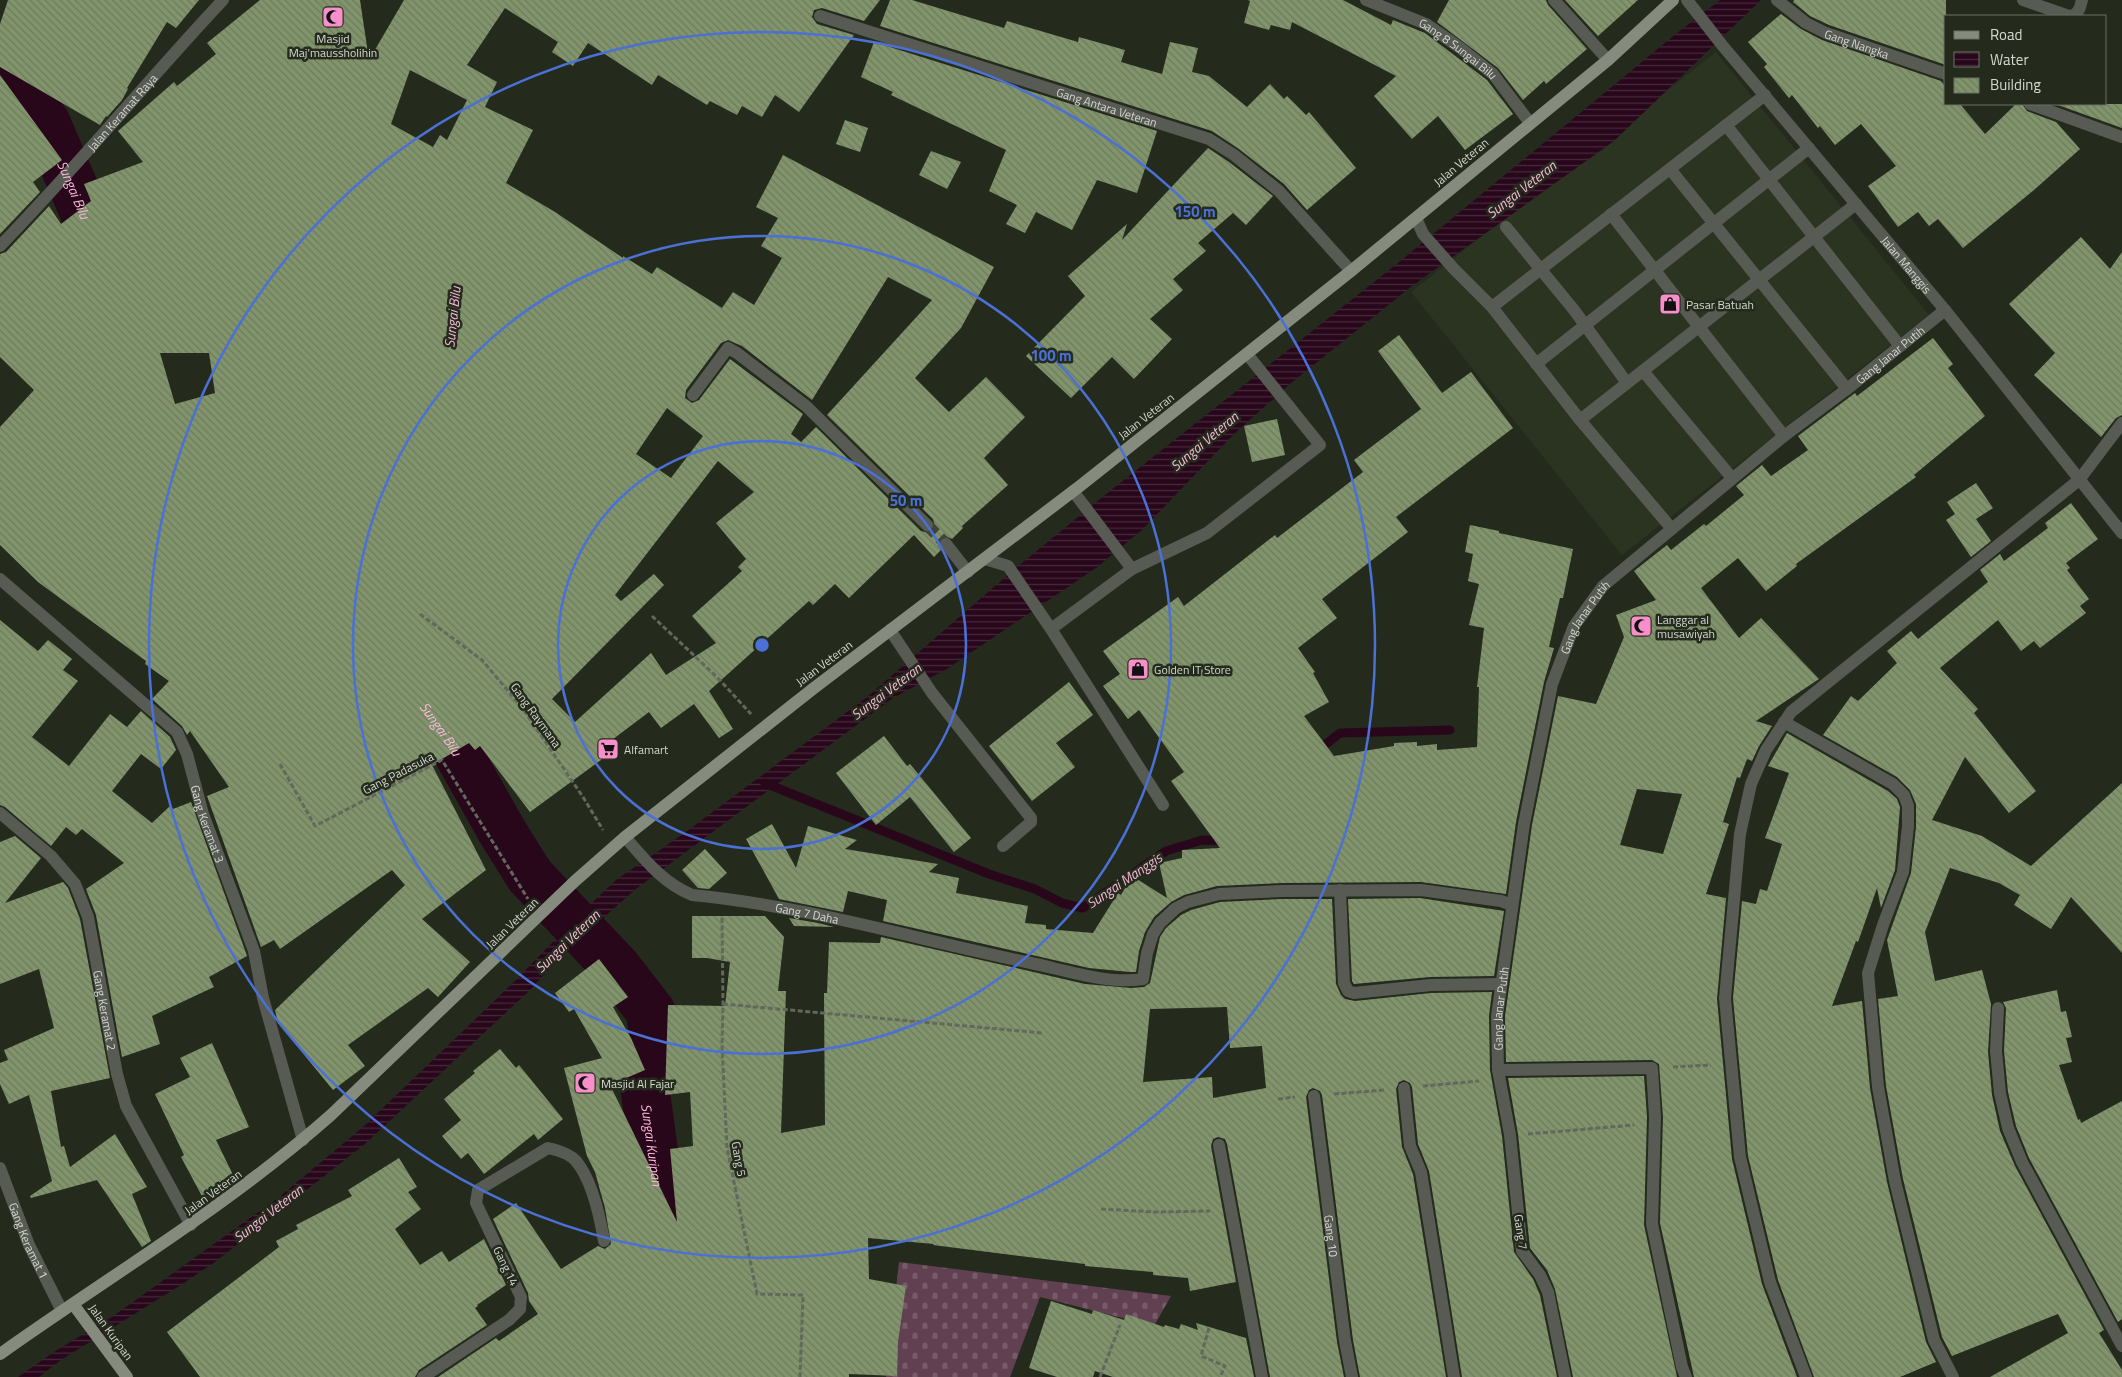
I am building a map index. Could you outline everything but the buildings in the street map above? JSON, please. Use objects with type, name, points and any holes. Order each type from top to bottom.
[{"type":"main road","name":"Jalan Veteran","points":[[0,1354],[191,1225],[252,1181],[303,1140],[331,1116],[575,881],[625,837],[764,727],[1073,491],[1351,272],[1530,122],[1608,60],[1674,0]]},
{"type":"main road","name":"Jalan Kuripan","points":[[73,1304],[127,1377]]},
{"type":"street","name":"Jalan Keramat Raya","points":[[0,246],[57,188],[223,0]]},
{"type":"street","name":"Gang 8 Sungai Bilu","points":[[1366,0],[1426,24],[1459,46],[1493,74],[1530,122]]},
{"type":"street","points":[[1554,0],[1608,60]]},
{"type":"street","name":"Jalan Manggis","points":[[1687,0],[1722,45],[1945,310],[2122,533]]},
{"type":"street","name":"Gang Nangka","points":[[1777,0],[1806,23],[1826,33],[1944,73]]},
{"type":"street","points":[[2023,0],[2067,15]]},
{"type":"street","points":[[2072,15],[2079,12],[2082,0]]},
{"type":"street","name":"Gang Antara Veteran","points":[[820,16],[1209,139],[1234,154],[1279,191],[1351,272]]},
{"type":"street","points":[[1492,307],[1765,95]]},
{"type":"street","points":[[2033,105],[2122,136]]},
{"type":"street","points":[[1726,125],[1900,346]]},
{"type":"street","points":[[1536,364],[1809,148]]},
{"type":"street","points":[[1670,169],[1847,389]]},
{"type":"street","points":[[1580,420],[1856,204]]},
{"type":"street","points":[[1611,214],[1784,436]]},
{"type":"street","points":[[1416,218],[1423,234],[1454,269],[1492,307],[1580,420],[1672,529]]},
{"type":"street","points":[[1506,227],[1585,326],[1626,383]]},
{"type":"street","name":"Gang Janar Putih","points":[[1499,1074],[1497,1016],[1524,824],[1552,684],[1574,626],[1603,586],[1784,436],[1847,389],[1945,310]]},
{"type":"street","points":[[693,395],[728,348],[737,353],[806,406],[927,525]]},
{"type":"street","points":[[1049,625],[1132,569],[1207,533],[1320,445],[1247,354]]},
{"type":"street","points":[[1643,371],[1732,478]]},
{"type":"street","points":[[1806,1377],[1770,1282],[1740,1157],[1724,998],[1740,834],[1751,784],[1766,750],[1791,712],[2079,480],[2122,423]]},
{"type":"street","points":[[1073,491],[1132,569]]},
{"type":"street","points":[[946,544],[968,572]]},
{"type":"street","points":[[984,559],[1008,566],[1049,625],[1164,805]]},
{"type":"street","name":"Gang Keramat 3","points":[[0,579],[177,732],[187,754],[203,814],[254,951],[263,998],[303,1140]]},
{"type":"street","points":[[890,630],[932,693],[1031,818],[1031,822],[1003,846]]},
{"type":"street","points":[[1784,722],[1893,784],[1904,795],[1908,806],[1903,872],[1868,972],[1878,1087],[1895,1181],[1934,1340],[1953,1377]]},
{"type":"street","name":"Gang Keramat 2","points":[[0,813],[51,856],[75,884],[88,917],[116,1074],[126,1106],[191,1225]]},
{"type":"street","name":"Gang 7 Daha","points":[[625,837],[660,876],[678,889],[692,895],[786,908],[1008,959],[1110,979],[1141,980],[1144,977],[1147,953],[1156,928],[1166,916],[1188,902],[1219,894],[1340,890]]},
{"type":"street","points":[[1501,984],[1431,985],[1354,993],[1348,991],[1344,983],[1340,890],[1421,890],[1501,901],[1512,905]]},
{"type":"street","points":[[1998,1008],[1996,1051],[2000,1093],[2008,1128],[2022,1162],[2122,1346]]},
{"type":"street","points":[[1499,1074],[1652,1068],[1655,1124],[1652,1224],[1682,1367],[1686,1377]]},
{"type":"street","name":"Gang 7","points":[[1499,1074],[1510,1135],[1522,1251],[1540,1275],[1548,1292],[1565,1377]]},
{"type":"street","points":[[1404,1088],[1410,1146],[1421,1172],[1454,1377]]},
{"type":"street","name":"Gang 10","points":[[1314,1096],[1345,1341],[1352,1377]]},
{"type":"street","points":[[1219,1145],[1262,1377]]},
{"type":"street","name":"Gang 14","points":[[423,1377],[509,1320],[520,1309],[521,1297],[476,1203],[478,1190],[548,1148],[561,1151],[575,1160],[588,1184],[600,1213],[604,1241]]},
{"type":"street","name":"Gang Keramat 1","points":[[0,1168],[29,1244],[62,1311]]},
{"type":"path","name":"Gang Raymana","points":[[420,614],[482,660],[523,709],[583,797],[600,824],[612,849]]},
{"type":"path","points":[[652,616],[718,677],[764,727]]},
{"type":"path","name":"Gang Padasuka","points":[[280,764],[315,826],[442,760],[541,915]]},
{"type":"path","name":"Gang 5","points":[[722,898],[724,1004],[722,1046],[727,1148],[757,1294],[803,1295],[800,1377]]},
{"type":"path","points":[[724,1004],[1043,1033]]},
{"type":"path","points":[[1652,1068],[1731,1064]]},
{"type":"path","points":[[1510,1135],[1655,1124]]},
{"type":"path","points":[[1101,1209],[1156,1212],[1232,1211]]},
{"type":"path","points":[[1100,1377],[1120,1325]]},
{"type":"path","points":[[1208,1328],[1201,1356],[1225,1366],[1220,1377]]},
{"type":"shaded area","name":"Pasar Batuah","points":[[1716,52],[1929,315],[1622,555],[1411,292]]},
{"type":"green space","points":[[899,1262],[1171,1296],[1154,1326],[1040,1297],[1010,1377],[886,1377]]},
{"type":"water","name":"Sungai Veteran","points":[[1720,0],[1761,0],[1614,141],[1412,286],[1290,384],[1233,435],[1142,530],[1096,568],[947,669],[893,698],[636,889],[568,949],[529,991],[365,1144],[215,1262],[61,1360],[39,1377],[18,1377],[57,1350],[112,1317],[278,1198],[364,1126],[514,982],[616,880],[683,834],[867,697],[1017,567],[1100,499],[1398,263],[1677,33]]},
{"type":"waterway","name":"Sungai Bilu","points":[[0,79],[24,91],[46,123],[109,270]]},
{"type":"waterway","name":"Sungai Kuripan","points":[[418,695],[454,746],[503,833],[530,876],[617,968],[651,1012],[654,1042],[644,1082],[660,1198],[672,1250]]},
{"type":"waterway","name":"Sungai Manggis","points":[[1317,751],[1340,733],[1450,730]]},
{"type":"waterway","name":"Sungai Manggis","points":[[765,783],[989,874],[1035,889],[1062,903],[1083,908],[1166,851],[1202,840],[1225,841]]},
{"type":"tunnel","points":[[927,525],[946,544]]},
{"type":"place","name":"Masjid Maj'maussholihin","points":[[333,17]]},
{"type":"place","name":"Pasar Batuah","points":[[1670,304]]},
{"type":"place","name":"Langgar al musawiyah","points":[[1641,626]]},
{"type":"place","name":"Golden IT Store","points":[[1138,669]]},
{"type":"place","name":"Alfamart","points":[[608,749]]},
{"type":"place","name":"Masjid Al Fajar","points":[[585,1083]]}]
